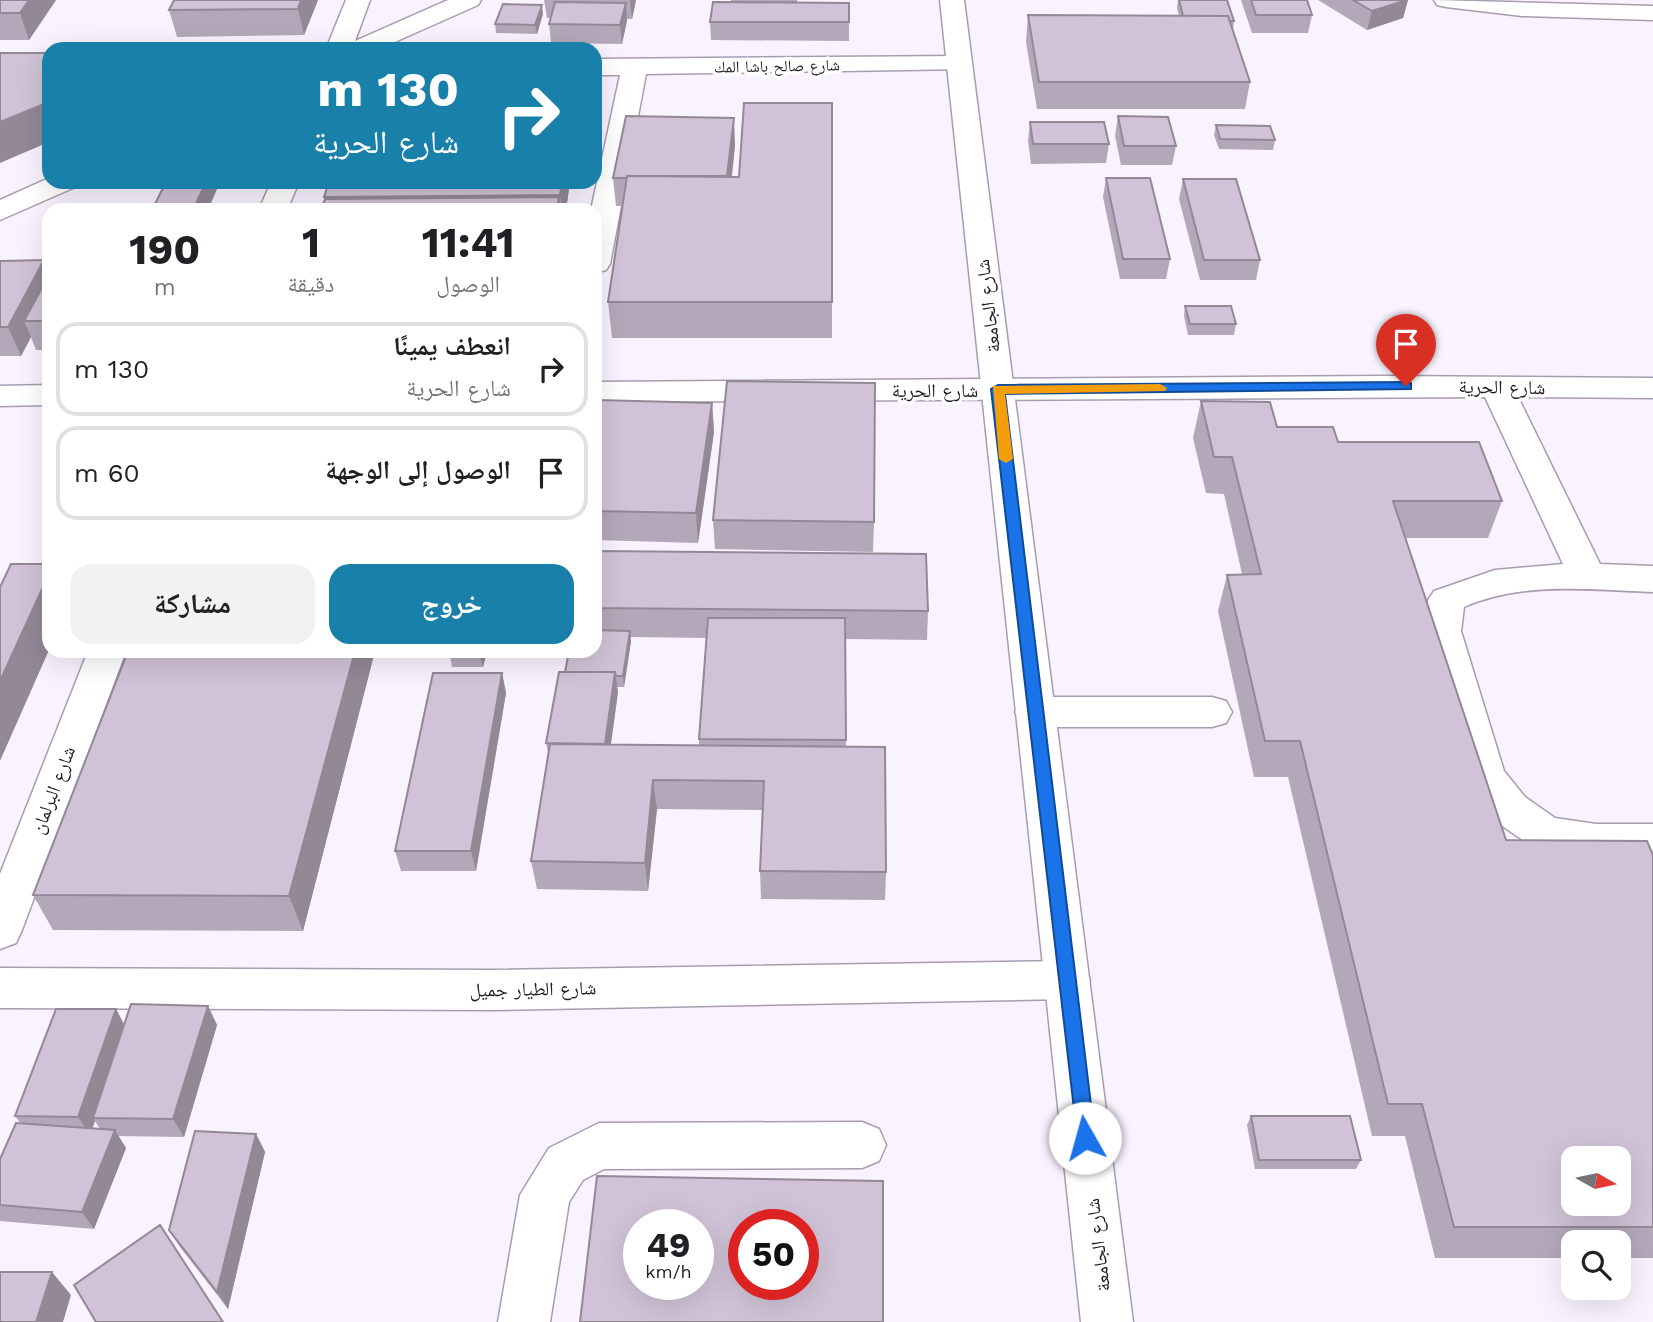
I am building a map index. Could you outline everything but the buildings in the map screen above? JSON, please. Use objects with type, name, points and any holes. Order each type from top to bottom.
[{"type":"street","points":[[342,42],[358,0]]},
{"type":"street","points":[[374,42],[468,0]]},
{"type":"street","name":"شارع الجامعة","points":[[954,0],[959,64],[1107,1322]]},
{"type":"street","points":[[1446,0],[1653,13]]},
{"type":"street","name":"شارع صالح باشا المك","points":[[602,67],[959,64]]},
{"type":"street","points":[[602,229],[634,68]]},
{"type":"street","points":[[0,211],[48,189]]},
{"type":"street","points":[[1496,386],[1588,578]]},
{"type":"street","name":"شارع الحرية","points":[[602,392],[1496,386],[1653,388]]},
{"type":"street","points":[[0,396],[42,395]]},
{"type":"street","points":[[1653,579],[1507,580],[1471,587],[1447,600],[1442,631],[1485,777],[1510,809],[1545,833],[1596,841],[1653,841]]},
{"type":"street","name":"شارع البرلمان","points":[[0,930],[104,658]]},
{"type":"street","points":[[1035,712],[1212,712]]},
{"type":"street","name":"شارع الطيار جميل","points":[[0,988],[492,990],[1067,980]]},
{"type":"street","points":[[524,1322],[545,1195],[566,1164],[600,1146],[862,1145]]},
{"type":"slow traffic","points":[[1006,459],[998,389],[1160,388]]},
{"type":"route","points":[[1085,1138],[998,389],[1406,386]]}]
